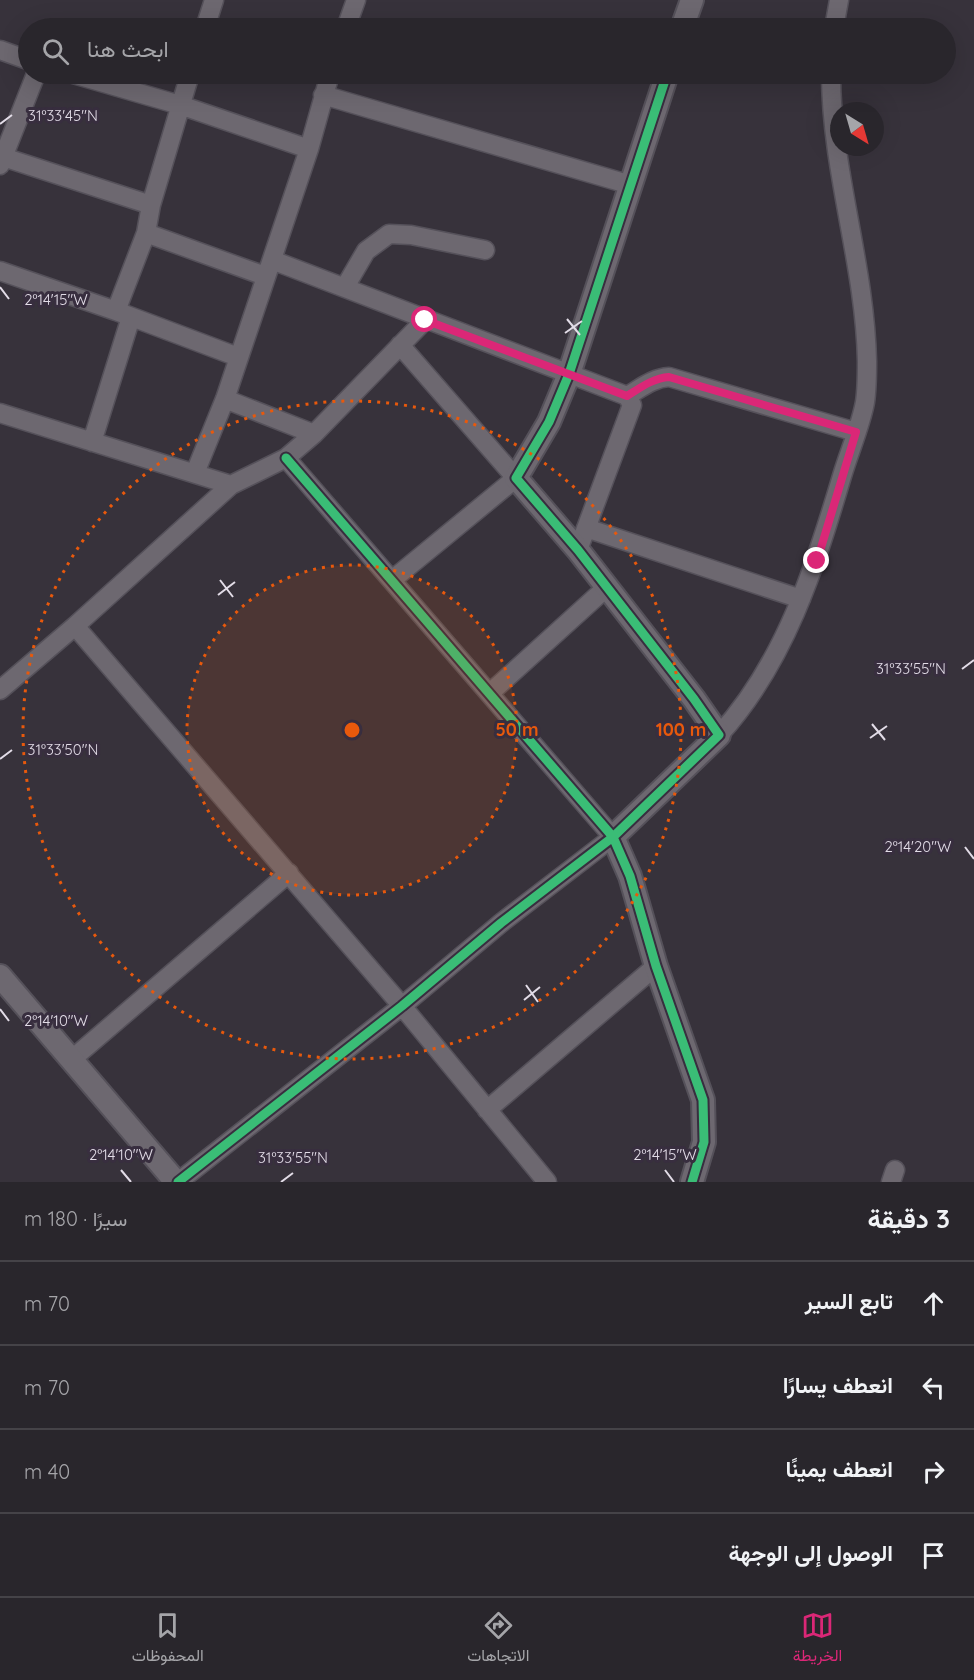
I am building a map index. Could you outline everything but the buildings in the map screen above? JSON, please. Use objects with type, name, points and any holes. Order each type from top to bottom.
[{"type":"street","points":[[208,18],[214,0]]},
{"type":"street","points":[[350,18],[356,0]]},
{"type":"street","points":[[686,18],[692,0]]},
{"type":"street","points":[[836,18],[839,0]]},
{"type":"street","points":[[0,50],[18,56]]},
{"type":"street","points":[[32,84],[2,161],[151,205]]},
{"type":"street","points":[[108,84],[180,105],[309,149]]},
{"type":"street","points":[[92,442],[123,314],[146,233],[151,205],[187,84]]},
{"type":"street","points":[[195,473],[225,399],[309,149],[327,84]]},
{"type":"street","points":[[392,580],[516,478],[549,422],[569,374],[665,84]]},
{"type":"street","points":[[0,976],[177,1182],[402,1006],[501,923],[613,837],[719,735],[737,715],[773,659],[801,599],[817,561],[865,402],[867,361],[859,280],[842,181],[831,84]]},
{"type":"street","points":[[323,95],[631,185]]},
{"type":"street","points":[[146,233],[268,268],[345,287],[425,320],[627,396],[632,405],[578,550]]},
{"type":"street","points":[[345,287],[366,251],[388,234],[411,235],[485,249]]},
{"type":"street","points":[[0,271],[238,357]]},
{"type":"street","points":[[0,690],[75,627],[231,485],[286,458],[314,434],[425,320]]},
{"type":"street","points":[[400,345],[578,550],[694,699],[719,735]]},
{"type":"street","points":[[627,396],[650,382],[669,377],[856,432]]},
{"type":"street","points":[[225,399],[314,434]]},
{"type":"street","points":[[0,413],[231,485]]},
{"type":"street","points":[[286,458],[613,837],[630,876],[656,966],[703,1100],[704,1142],[692,1182]]},
{"type":"street","points":[[586,528],[801,599]]},
{"type":"street","points":[[490,693],[607,587]]},
{"type":"street","points":[[75,627],[289,873],[547,1182]]},
{"type":"street","points":[[70,1060],[289,873]]},
{"type":"street","points":[[487,1110],[656,966]]},
{"type":"cycle path","points":[[664,84],[569,374],[549,422],[516,478],[578,550],[694,699],[719,735],[613,837],[630,876],[656,966],[703,1100],[704,1142],[692,1182]]},
{"type":"cycle path","points":[[178,1182],[402,1006],[501,923],[613,837],[286,458]]},
{"type":"route","points":[[425,320],[627,396],[650,382],[669,377],[856,432],[817,561]]}]
